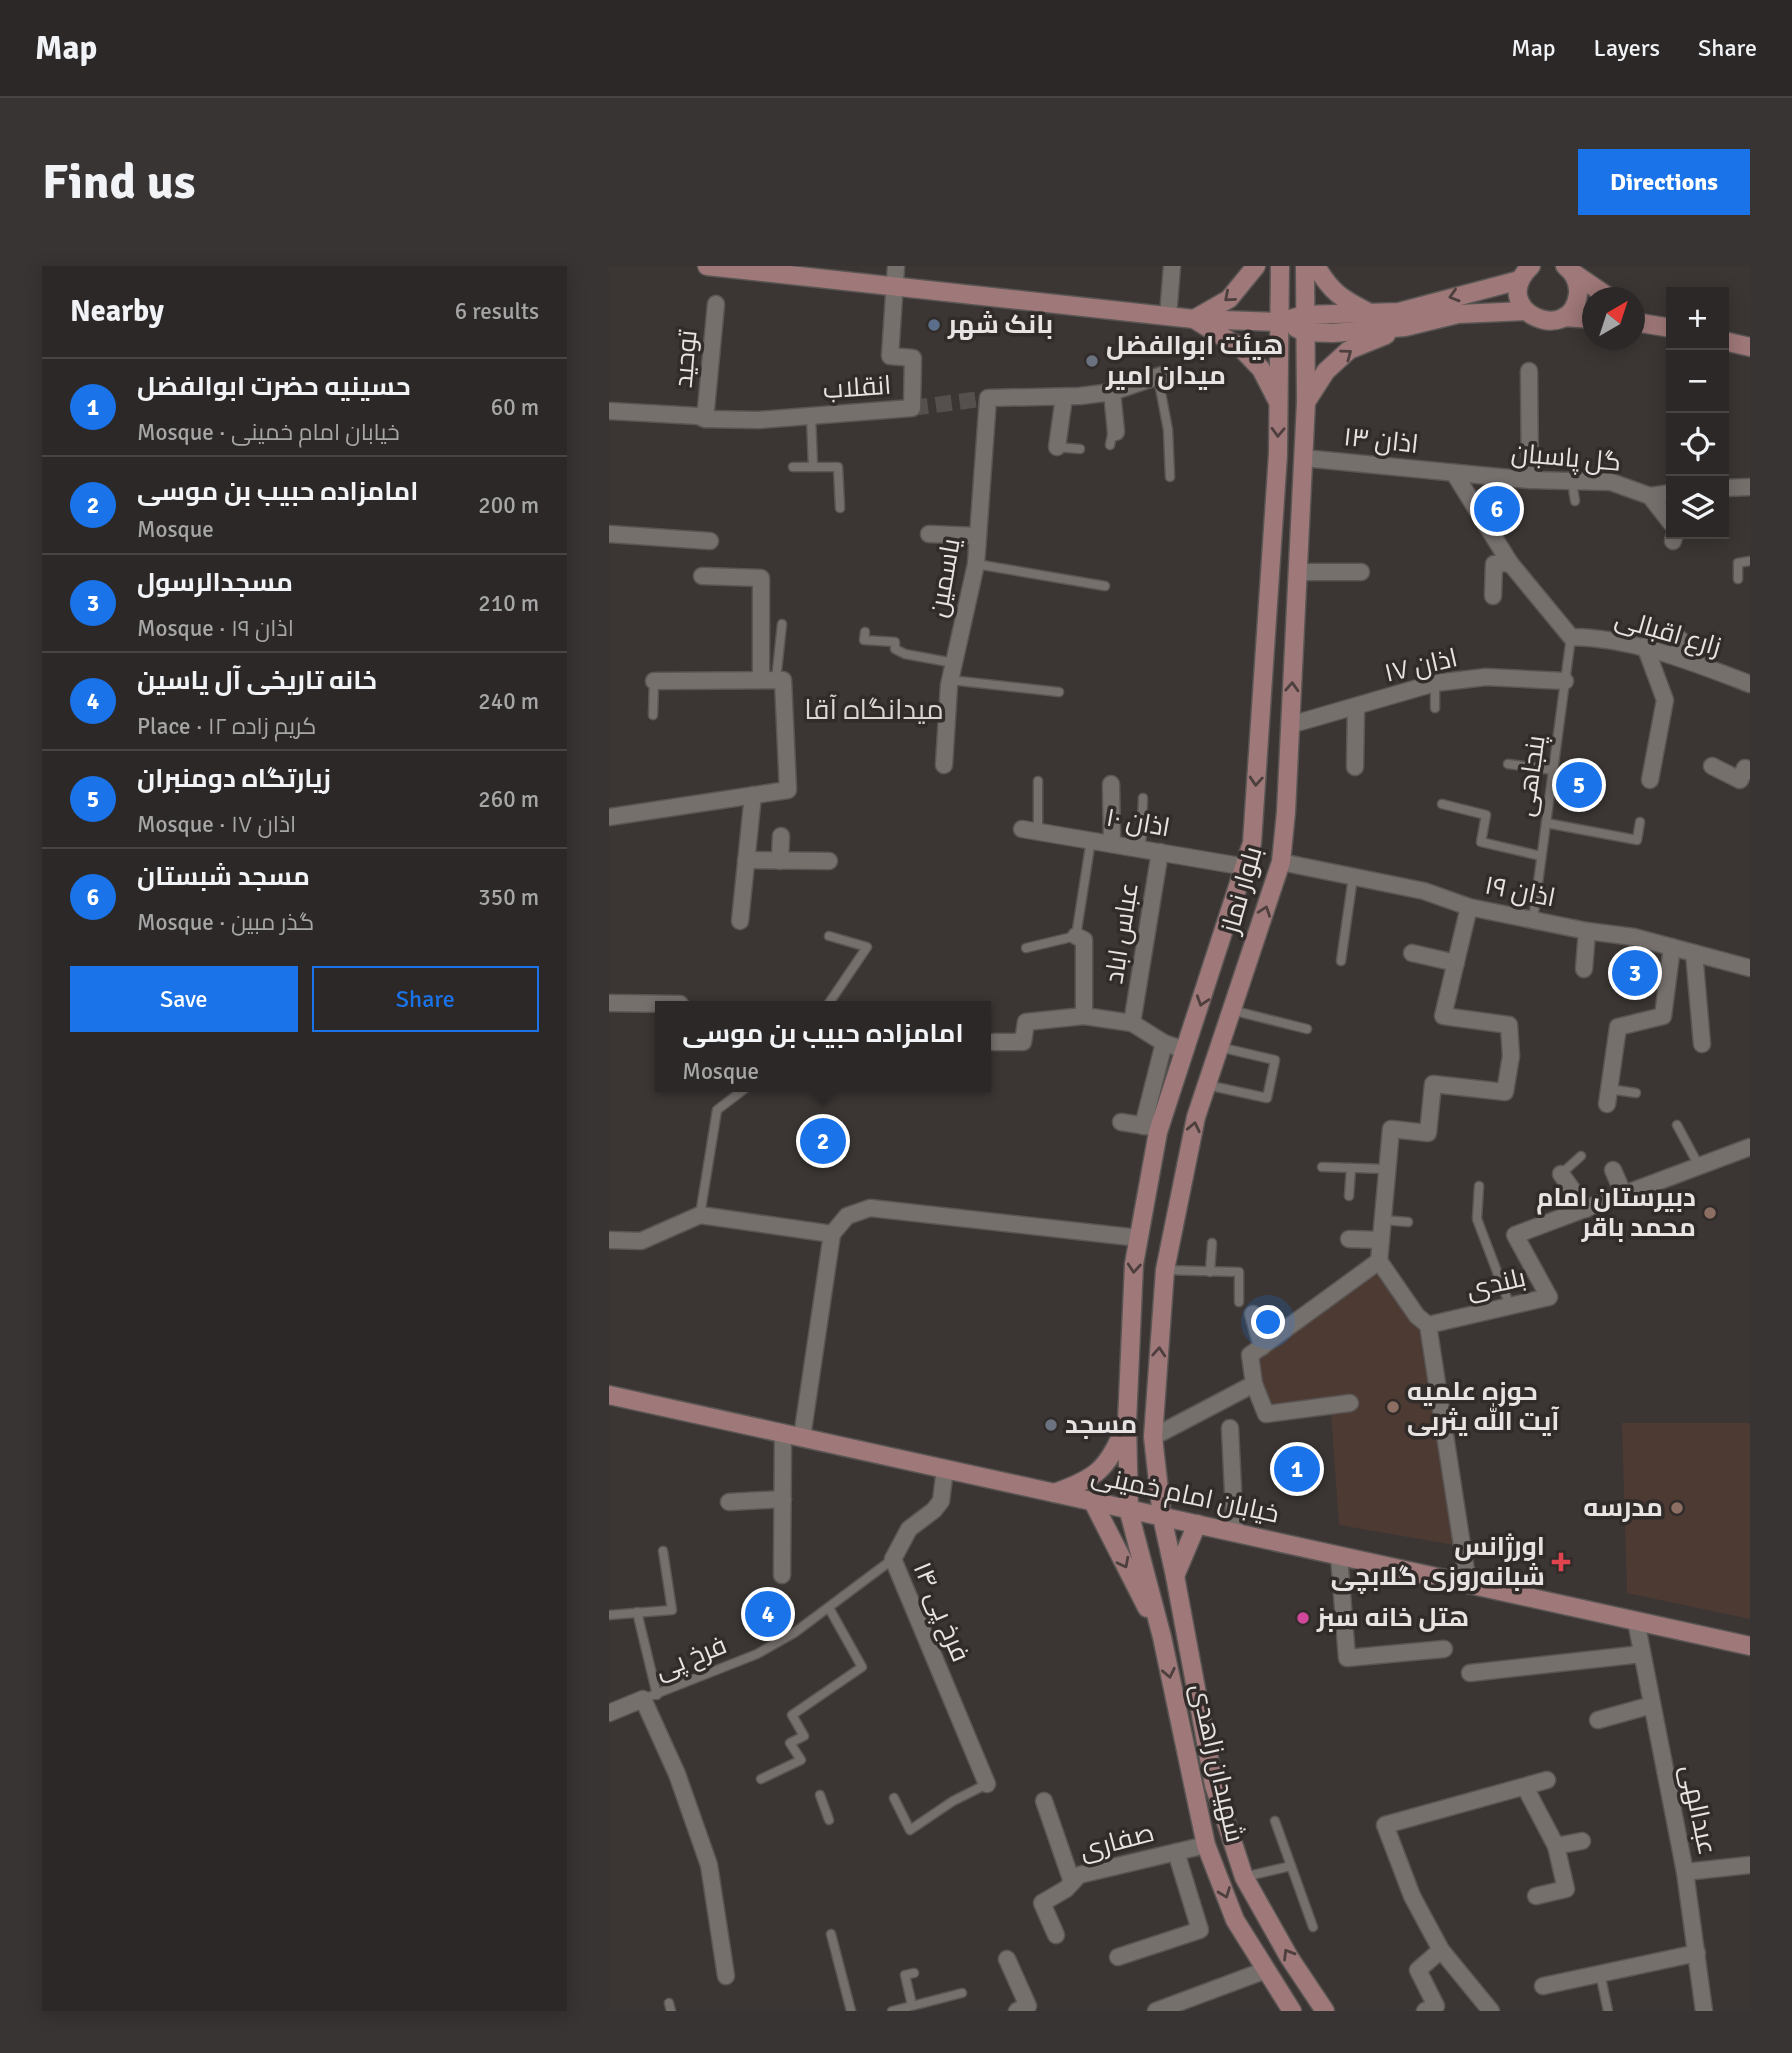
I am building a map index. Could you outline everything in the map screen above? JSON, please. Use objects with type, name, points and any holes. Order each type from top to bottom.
[{"type":"main road","points":[[717,266],[1194,319],[1304,324],[1333,333],[1405,327]]},
{"type":"main road","points":[[1194,319],[1229,299],[1256,266]]},
{"type":"main road","name":"بلوار نماز","points":[[1129,1511],[1127,1422],[1134,1264],[1151,1127],[1185,1050],[1252,842],[1280,405],[1280,266]]},
{"type":"main road","name":"بلوار نماز","points":[[1162,1517],[1153,1437],[1164,1270],[1196,1117],[1280,862],[1286,812],[1306,402],[1305,266]]},
{"type":"main road","points":[[1318,266],[1324,280],[1342,299],[1371,313]]},
{"type":"main road","points":[[1568,268],[1595,287]]},
{"type":"main road","points":[[1564,317],[1573,308],[1578,295],[1577,282],[1568,268]]},
{"type":"main road","points":[[1304,324],[1371,313],[1399,312],[1525,271]]},
{"type":"main road","points":[[1525,271],[1518,296],[1526,311]]},
{"type":"main road","points":[[1306,402],[1326,371],[1349,350],[1405,327],[1458,314],[1526,311],[1544,321],[1564,317],[1582,318]]},
{"type":"main road","points":[[1194,319],[1241,348],[1261,369],[1280,405]]},
{"type":"main road","points":[[1645,322],[1666,327]]},
{"type":"main road","points":[[1729,342],[1750,347]]},
{"type":"main road","points":[[1128,1391],[1157,1394]]},
{"type":"main road","name":"خیابان امام خمینی","points":[[609,1395],[1750,1646]]},
{"type":"main road","points":[[1054,1493],[1088,1479],[1100,1470],[1111,1458],[1127,1422]]},
{"type":"main road","points":[[1093,1502],[1162,1637],[1174,1630],[1186,1637]]},
{"type":"main road","name":"شهیدان زاهدی","points":[[1129,1511],[1162,1637],[1206,1845],[1235,1920],[1292,2011]]},
{"type":"main road","name":"شهیدان زاهدی","points":[[1162,1517],[1214,1785],[1244,1877],[1289,1957],[1325,2011]]},
{"type":"main road","points":[[1175,1576],[1197,1524]]},
{"type":"street","points":[[894,286],[896,266]]},
{"type":"street","points":[[1168,316],[1172,266]]},
{"type":"street","name":"انقلاب","points":[[609,411],[698,416],[705,419],[759,420],[912,408],[913,359],[890,356],[894,286]]},
{"type":"street","name":"توحید","points":[[705,419],[716,304]]},
{"type":"street","points":[[1529,371],[1530,480]]},
{"type":"street","points":[[1057,447],[1064,397],[1112,392],[1161,375]]},
{"type":"street","points":[[1112,392],[1113,439]]},
{"type":"street","name":"یاسمین","points":[[944,765],[950,680],[977,564],[988,398],[1064,397]]},
{"type":"street","name":"اذان ۱۳","points":[[1303,458],[1454,473]]},
{"type":"street","points":[[1454,473],[1510,563],[1571,637]]},
{"type":"street","name":"گل پاسبان","points":[[1454,473],[1530,480],[1611,482],[1650,496],[1666,493]]},
{"type":"street","points":[[1729,488],[1750,486]]},
{"type":"street","points":[[1650,496],[1666,517]]},
{"type":"street","points":[[609,534],[710,541]]},
{"type":"street","points":[[929,534],[978,537]]},
{"type":"street","points":[[1493,596],[1494,564],[1510,563]]},
{"type":"street","points":[[1298,572],[1361,572]]},
{"type":"street","points":[[702,576],[761,578],[769,679]]},
{"type":"street","name":"زارع اقبالی","points":[[1571,637],[1599,638],[1645,646],[1750,684]]},
{"type":"street","points":[[1679,658],[1680,639]]},
{"type":"street","points":[[1645,646],[1665,700],[1650,780]]},
{"type":"street","name":"اذان ۱۷","points":[[1290,725],[1435,683],[1486,677],[1565,681]]},
{"type":"street","points":[[609,817],[788,790],[783,680],[654,681]]},
{"type":"street","points":[[1355,767],[1356,707]]},
{"type":"street","points":[[1712,766],[1740,779],[1745,768],[1750,771]]},
{"type":"street","points":[[1111,784],[1112,844]]},
{"type":"street","points":[[740,920],[753,795]]},
{"type":"street","name":"اذان ۱۰","points":[[1030,830],[1246,867]]},
{"type":"street","points":[[780,861],[781,836]]},
{"type":"street","name":"عباس اباد","points":[[1132,1023],[1160,852]]},
{"type":"street","points":[[746,860],[829,861]]},
{"type":"street","name":"اذان ۱۹","points":[[1280,862],[1425,891],[1469,907],[1587,931],[1634,937],[1750,968]]},
{"type":"street","points":[[1468,1584],[1427,1325],[1417,1317],[1379,1261],[1391,1129],[1428,1133],[1433,1084],[1505,1092],[1511,1056],[1509,1025],[1443,1016],[1469,907]]},
{"type":"street","points":[[1584,969],[1587,931]]},
{"type":"street","points":[[1076,936],[1084,940],[1084,1016]]},
{"type":"street","points":[[1608,1096],[1618,1027],[1663,1016],[1672,947]]},
{"type":"street","points":[[1412,953],[1456,963]]},
{"type":"street","points":[[1694,953],[1702,1044]]},
{"type":"street","points":[[609,1003],[655,1004]]},
{"type":"street","points":[[994,1042],[1023,1042],[1025,1022],[1084,1016],[1132,1023],[1164,1043],[1185,1050]]},
{"type":"street","points":[[1121,1122],[1151,1127],[1164,1043]]},
{"type":"street","name":"بلندی","points":[[1427,1325],[1549,1297],[1515,1235],[1750,1147]]},
{"type":"street","points":[[1613,1170],[1623,1195]]},
{"type":"street","points":[[1561,1174],[1586,1209]]},
{"type":"street","points":[[802,1437],[832,1234],[847,1216],[870,1208],[1139,1238]]},
{"type":"street","points":[[609,1240],[641,1241],[700,1214],[832,1234]]},
{"type":"street","points":[[1349,1239],[1381,1240]]},
{"type":"street","points":[[1350,1404],[1266,1414],[1254,1384],[1249,1356],[1379,1261]]},
{"type":"street","points":[[1252,1314],[1262,1347]]},
{"type":"street","points":[[1153,1437],[1254,1384]]},
{"type":"street","points":[[1230,1428],[1235,1533]]},
{"type":"street","points":[[782,1575],[783,1434]]},
{"type":"street","name":"فرخ پی ۱۴","points":[[945,1469],[941,1501],[935,1510],[909,1529],[893,1559],[986,1784]]},
{"type":"street","points":[[729,1502],[783,1499]]},
{"type":"street","points":[[1339,1556],[1347,1658],[1444,1649]]},
{"type":"street","name":"عبدالهی","points":[[1636,1621],[1685,1872],[1705,2011]]},
{"type":"street","points":[[1470,1673],[1642,1654]]},
{"type":"street","points":[[609,1713],[650,1697],[709,1865],[726,1976]]},
{"type":"street","points":[[1598,1720],[1652,1705]]},
{"type":"street","points":[[1491,2011],[1441,1950],[1401,1872],[1385,1825],[1547,1780]]},
{"type":"street","points":[[1525,1787],[1556,1846],[1566,1889],[1536,1896]]},
{"type":"street","points":[[1044,1801],[1072,1882]]},
{"type":"street","points":[[1556,1846],[1582,1841]]},
{"type":"street","name":"صفاری","points":[[1056,1936],[1042,1903],[1066,1889],[1079,1875],[1206,1845]]},
{"type":"street","points":[[1118,1958],[1200,1930],[1176,1852]]},
{"type":"street","points":[[1685,1872],[1750,1865]]},
{"type":"street","points":[[1430,2009],[1418,1970],[1441,1950]]},
{"type":"street","points":[[1543,1986],[1697,1953]]},
{"type":"street","points":[[1007,1959],[1028,2006],[1017,2011]]},
{"type":"street","points":[[1156,2011],[1190,2005],[1266,1970]]},
{"type":"lane","points":[[1161,375],[1168,429],[1170,477]]},
{"type":"lane","points":[[811,416],[813,467]]},
{"type":"lane","points":[[1057,447],[1080,449]]},
{"type":"lane","points":[[793,467],[838,467],[840,508]]},
{"type":"lane","points":[[1572,481],[1575,501]]},
{"type":"lane","points":[[1738,579],[1738,563],[1750,561]]},
{"type":"lane","points":[[977,564],[1105,586]]},
{"type":"lane","points":[[769,679],[782,624]]},
{"type":"lane","points":[[865,632],[864,640],[897,638],[895,649],[905,654],[954,663]]},
{"type":"lane","name":"پنجاهی","points":[[1533,920],[1571,637]]},
{"type":"lane","points":[[950,680],[1059,692]]},
{"type":"lane","points":[[653,715],[654,681]]},
{"type":"lane","points":[[1435,683],[1435,708]]},
{"type":"lane","points":[[1508,764],[1553,770]]},
{"type":"lane","points":[[1030,830],[1038,781]]},
{"type":"lane","points":[[1141,849],[1143,797]]},
{"type":"lane","points":[[1442,804],[1486,815],[1481,842],[1541,856]]},
{"type":"lane","points":[[1546,823],[1637,840],[1640,822]]},
{"type":"lane","points":[[1026,948],[1076,936],[1091,840]]},
{"type":"lane","points":[[1341,961],[1353,877]]},
{"type":"lane","points":[[829,936],[867,947],[830,1001]]},
{"type":"lane","points":[[1231,1010],[1307,1029]]},
{"type":"lane","points":[[1206,1085],[1267,1098],[1275,1060],[1219,1047]]},
{"type":"lane","points":[[700,1214],[717,1110],[740,1092]]},
{"type":"lane","points":[[1608,1096],[1636,1093]]},
{"type":"lane","points":[[1677,1125],[1699,1166]]},
{"type":"lane","points":[[1561,1174],[1581,1156]]},
{"type":"lane","points":[[1322,1167],[1387,1169]]},
{"type":"lane","points":[[1349,1196],[1351,1168]]},
{"type":"lane","points":[[1479,1186],[1477,1219],[1510,1306]]},
{"type":"lane","points":[[1383,1220],[1408,1222]]},
{"type":"lane","points":[[1210,1272],[1212,1243]]},
{"type":"lane","points":[[1164,1270],[1240,1272],[1239,1302]]},
{"type":"lane","points":[[609,1615],[672,1610],[663,1551]]},
{"type":"lane","name":"فرخ پی","points":[[650,1697],[757,1654],[794,1633],[893,1559]]},
{"type":"lane","points":[[809,1765],[801,1760],[790,1744],[804,1736],[792,1716],[862,1667],[829,1608]]},
{"type":"lane","points":[[638,1612],[650,1697]]},
{"type":"lane","points":[[761,1779],[801,1760]]},
{"type":"lane","points":[[894,1798],[910,1830],[953,1801],[986,1784]]},
{"type":"lane","points":[[820,1795],[829,1820]]},
{"type":"lane","points":[[1275,1822],[1313,1927]]},
{"type":"lane","points":[[1244,1877],[1291,1866]]},
{"type":"lane","points":[[831,1934],[851,2011]]},
{"type":"lane","points":[[912,2005],[905,1975],[913,1973]]},
{"type":"lane","points":[[1600,1973],[1608,2011]]},
{"type":"lane","points":[[893,2011],[962,1993]]},
{"type":"shaded area","name":"حوزه علمیه آیت الله یثربی","points":[[1377,1271],[1419,1329],[1454,1545],[1339,1525],[1331,1413],[1272,1406],[1260,1383],[1257,1358]]},
{"type":"shaded area","name":"مدرسه","points":[[1622,1423],[1750,1423],[1750,1619],[1627,1593]]},
{"type":"tunnel","points":[[912,408],[988,398]]},
{"type":"place","name":"بانک شهر","points":[[934,325]]},
{"type":"place","name":"هیئت ابوالفضل میدان امیر","points":[[1092,361]]},
{"type":"place","name":"مسجد شبستان","points":[[1497,509]]},
{"type":"place","name":"زیارتگاه دومنبران","points":[[1579,785]]},
{"type":"place","name":"مسجدالرسول","points":[[1635,973]]},
{"type":"place","name":"امامزاده حبیب بن موسی","points":[[823,1141]]},
{"type":"place","name":"دبیرستان امام محمد باقر","points":[[1710,1213]]},
{"type":"place","name":"حوزه علمیه آیت الله یثربی","points":[[1393,1407]]},
{"type":"place","name":"مسجد","points":[[1051,1425]]},
{"type":"place","name":"حسینیه حضرت ابوالفضل","points":[[1297,1469]]},
{"type":"place","name":"مدرسه","points":[[1677,1508]]},
{"type":"place","name":"اورژانس شبانه‌روزی گلابچی","points":[[1561,1562]]},
{"type":"place","name":"خانه تاریخی آل یاسین","points":[[768,1614]]},
{"type":"place","name":"هتل خانه سبز","points":[[1303,1618]]},
{"type":"district","name":"میدانگاه آقا","points":[[874,710]]}]
